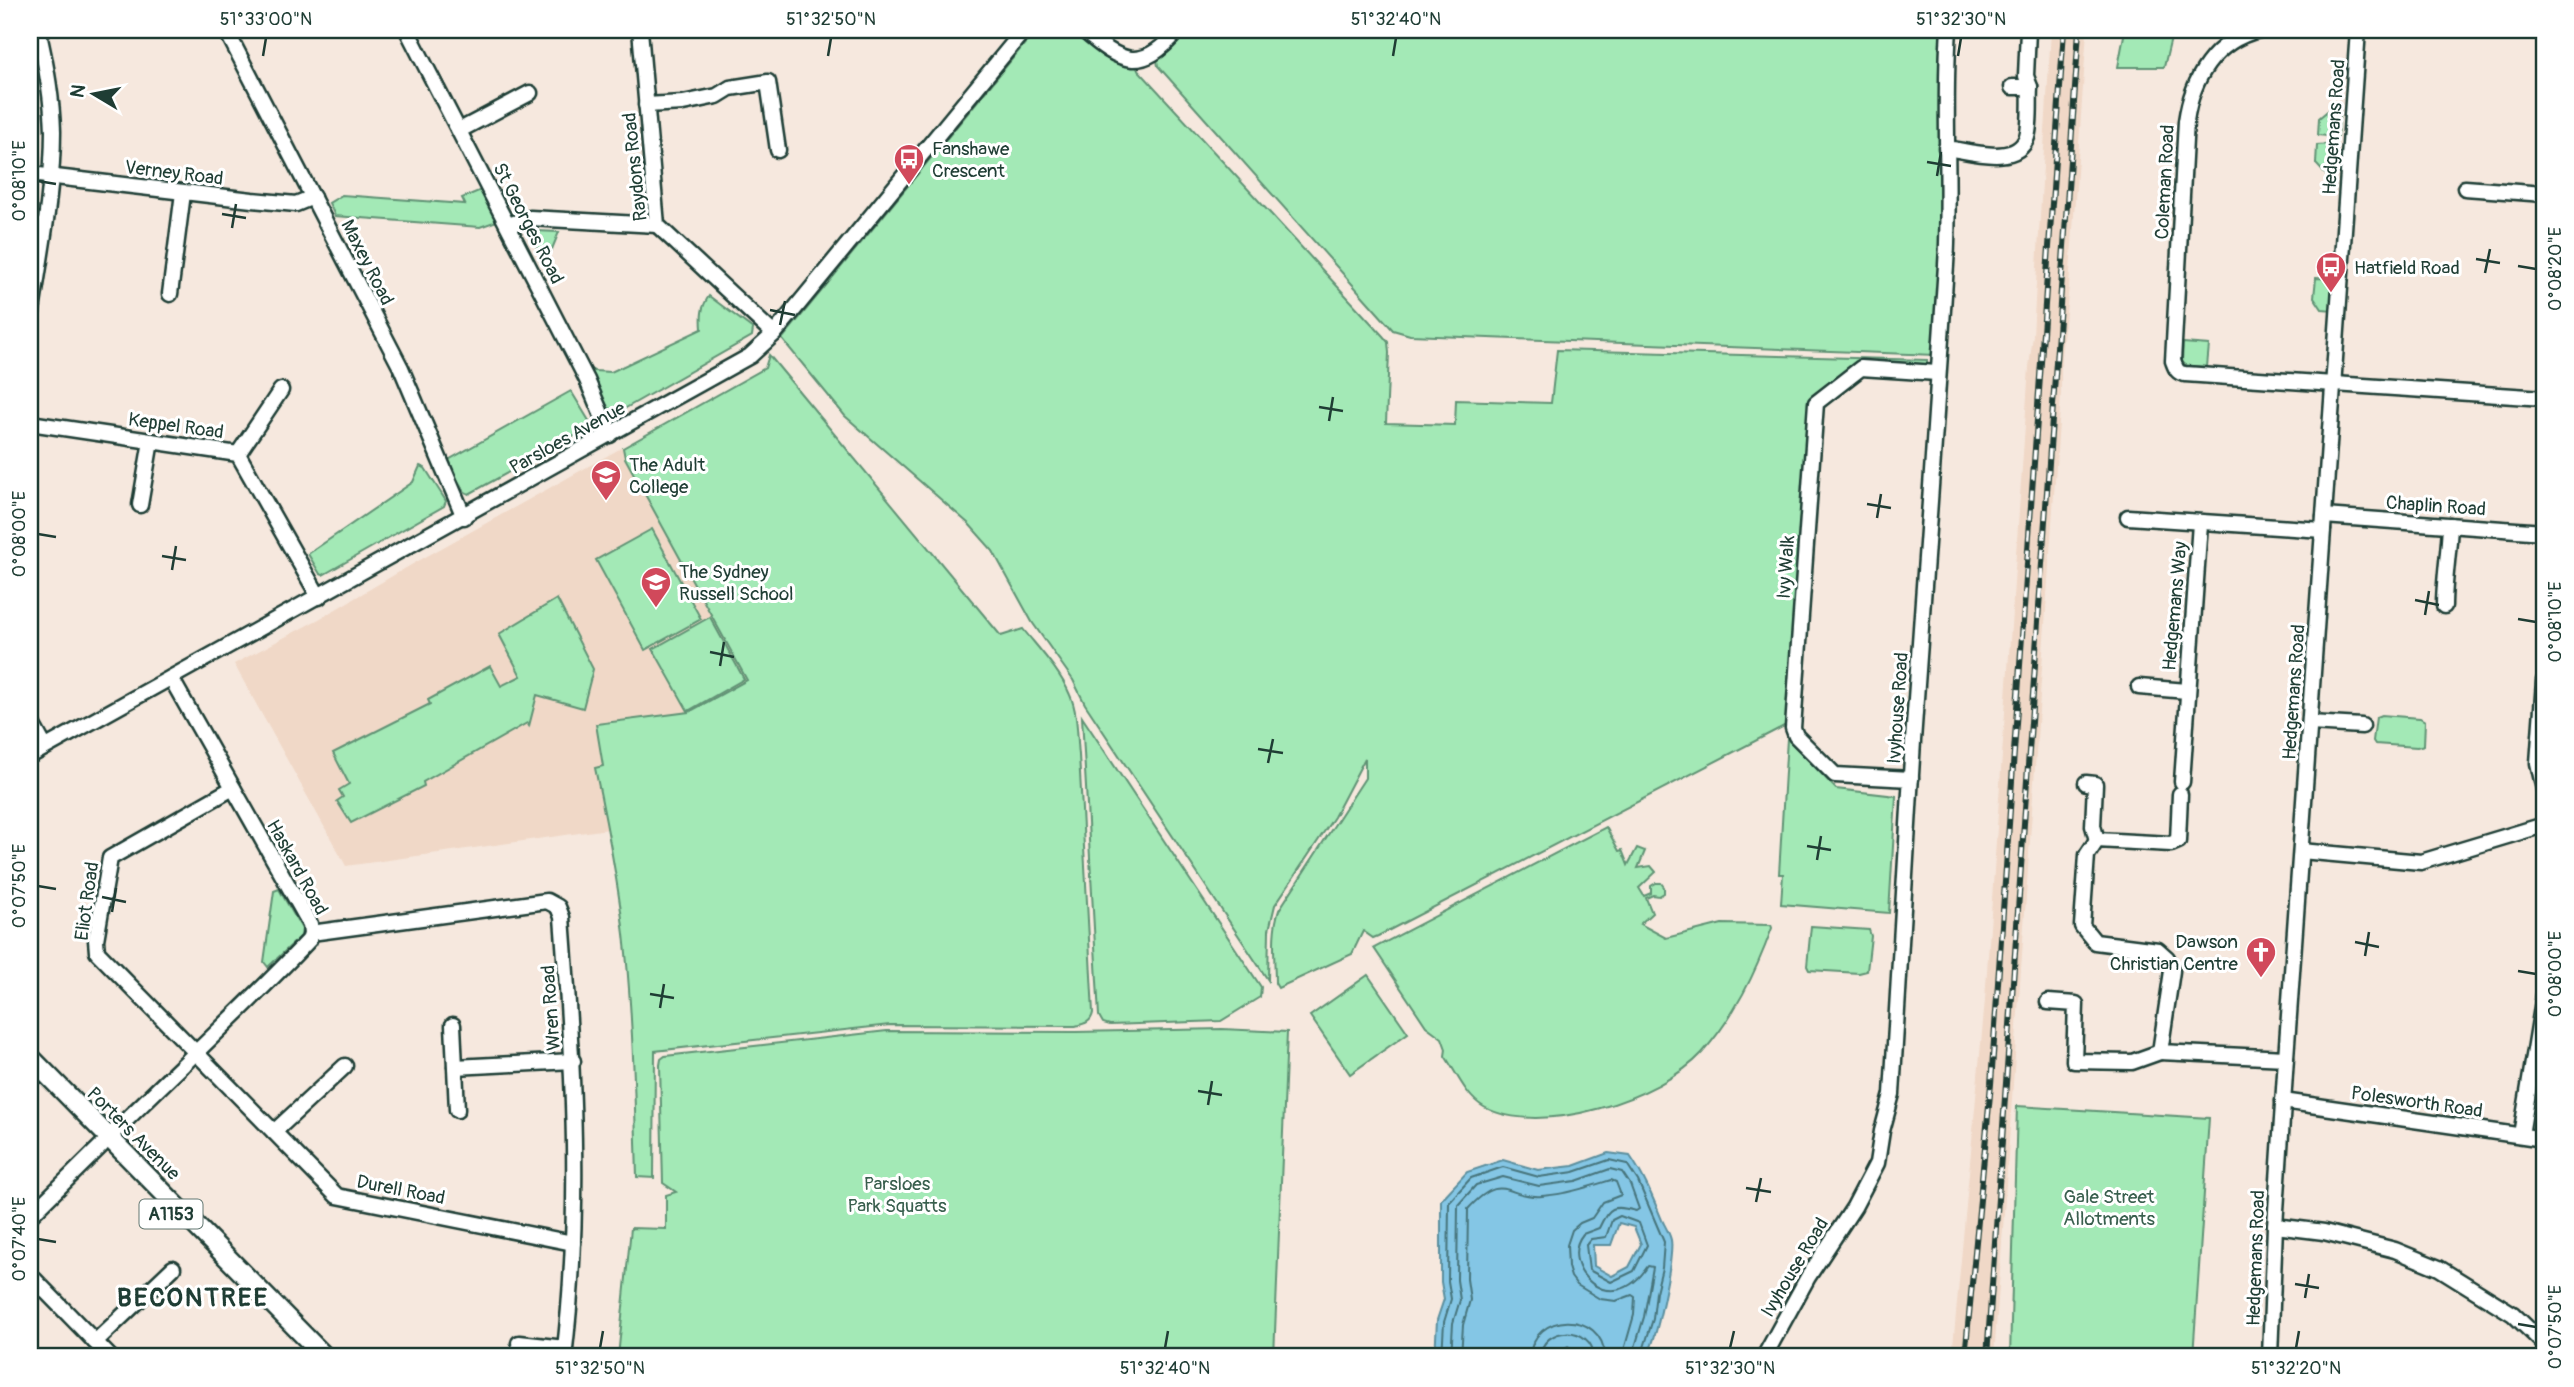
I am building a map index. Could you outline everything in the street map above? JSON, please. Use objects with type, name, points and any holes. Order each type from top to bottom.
[{"type":"main road","name":"Porters Avenue","points":[[30,1057],[311,1357]]},
{"type":"main road","name":"Porters Avenue","points":[[30,1071],[106,1141],[325,1357]]},
{"type":"street","points":[[30,325],[51,176],[51,103],[38,30]]},
{"type":"street","name":"Maxey Road","points":[[226,30],[401,368],[464,517]]},
{"type":"street","name":"St Georges Road","points":[[407,30],[587,380],[610,435]]},
{"type":"street","name":"Raydons Road","points":[[640,30],[657,225],[774,334]]},
{"type":"street","name":"Parsloes Avenue","points":[[30,756],[750,356],[774,334],[1024,30]]},
{"type":"street","points":[[1083,30],[1107,51],[1119,57],[1132,58],[1144,58],[1163,49],[1178,30]]},
{"type":"street","name":"Ivyhouse Road","points":[[1765,1357],[1808,1277],[1854,1207],[1878,1163],[1882,1131],[1892,1094],[1910,779],[1926,584],[1937,373],[1946,262],[1949,30]]},
{"type":"street","points":[[1946,148],[2002,155],[2013,154],[2021,148],[2027,137],[2030,87],[2026,76],[2028,30]]},
{"type":"street","name":"Coleman Road","points":[[2259,30],[2249,32],[2226,45],[2211,58],[2199,76],[2190,98],[2186,121],[2173,361],[2179,373],[2185,374],[2334,386]]},
{"type":"street","name":"Hedgemans Road","points":[[2270,1357],[2283,1101],[2358,30]]},
{"type":"street","points":[[646,105],[683,103],[718,96],[730,88],[768,82],[778,150]]},
{"type":"street","points":[[2012,86],[2030,87]]},
{"type":"street","points":[[460,130],[530,93]]},
{"type":"street","name":"Verney Road","points":[[30,174],[296,204],[313,197]]},
{"type":"street","points":[[2465,188],[2544,194]]},
{"type":"street","points":[[170,295],[183,193]]},
{"type":"street","points":[[508,225],[530,218],[657,225]]},
{"type":"street","name":"Ivy Walk","points":[[1910,779],[1835,775],[1796,736],[1793,728],[1816,403],[1861,368],[1937,373]]},
{"type":"street","points":[[2334,386],[2544,398]]},
{"type":"street","points":[[238,454],[281,390]]},
{"type":"street","name":"Keppel Road","points":[[30,423],[238,454],[319,597]]},
{"type":"street","points":[[141,505],[151,441]]},
{"type":"street","name":"Hedgemans Way","points":[[2127,517],[2200,523],[2324,523]]},
{"type":"street","name":"Hedgemans Way","points":[[2097,840],[2171,844],[2178,841],[2200,523]]},
{"type":"street","name":"Chaplin Road","points":[[2324,523],[2450,525],[2544,532]]},
{"type":"street","points":[[2444,606],[2444,575],[2449,554],[2450,525]]},
{"type":"street","name":"Haskard Road","points":[[30,1216],[195,1052],[268,984],[309,940],[311,933],[310,925],[171,678]]},
{"type":"street","points":[[2544,681],[2538,763],[2544,789]]},
{"type":"street","name":"Hedgemans Way","points":[[2139,687],[2187,691]]},
{"type":"street","points":[[30,719],[45,747]]},
{"type":"street","points":[[2310,723],[2362,726]]},
{"type":"street","points":[[2086,783],[2095,784],[2092,826],[2097,840],[2087,855],[2082,926],[2095,942],[2158,950],[2167,958],[2172,971],[2160,1052]]},
{"type":"street","name":"Eliot Road","points":[[195,1052],[97,952],[96,940],[108,862],[113,855],[233,788]]},
{"type":"street","points":[[2301,851],[2421,862],[2544,825]]},
{"type":"street","name":"Wren Road","points":[[311,933],[547,901],[558,907],[562,917],[573,1062],[575,1183],[564,1353]]},
{"type":"street","points":[[2521,1135],[2544,995]]},
{"type":"street","points":[[2048,1002],[2076,1004],[2074,1061],[2132,1062],[2160,1052],[2286,1058]]},
{"type":"street","points":[[453,1025],[457,1110]]},
{"type":"street","name":"Durell Road","points":[[195,1052],[337,1196],[573,1243]]},
{"type":"street","points":[[455,1067],[573,1062]]},
{"type":"street","points":[[274,1132],[345,1066]]},
{"type":"street","name":"Polesworth Road","points":[[2283,1101],[2544,1139]]},
{"type":"street","points":[[2275,1226],[2324,1232],[2395,1251],[2439,1268],[2513,1314],[2544,1344]]},
{"type":"street","points":[[95,1342],[173,1268]]},
{"type":"street","points":[[30,1275],[110,1357]]},
{"type":"street","points":[[519,1343],[564,1353]]},
{"type":"shaded area","points":[[2051,30],[2087,30],[2069,286],[2061,356],[2061,394],[1994,1357],[1952,1357],[1985,1000],[2033,335]]},
{"type":"shaded area","name":"The Sydney Russell School","points":[[769,355],[1028,668],[596,724],[603,767],[596,768],[608,829],[346,866],[234,664],[765,368]]},
{"type":"green space","points":[[1036,30],[1070,31],[1113,62],[1133,64],[1383,336],[1388,342],[1389,353],[1386,423],[1455,425],[1456,400],[1551,403],[1557,350],[1927,360],[1927,365],[1923,366],[1856,364],[1810,400],[1788,724],[1378,936],[1373,938],[1363,931],[1352,954],[1278,988],[1275,983],[1274,946],[1279,910],[1365,778],[1365,758],[1334,817],[1275,905],[1269,930],[1268,980],[1085,704],[1073,680],[1032,622],[993,551],[969,524],[845,416],[782,339]]},
{"type":"green space","points":[[1185,30],[1941,30],[1941,262],[1936,355],[1410,335],[1393,330],[1158,66],[1157,60]]},
{"type":"green space","points":[[2125,30],[2173,30],[2164,67],[2118,67]]},
{"type":"green space","points":[[2331,108],[2340,108],[2338,137],[2318,135],[2319,118]]},
{"type":"green space","points":[[2332,144],[2337,150],[2335,176],[2327,176],[2316,164],[2317,145]]},
{"type":"green space","points":[[481,190],[497,221],[480,227],[335,216],[329,203],[342,195],[465,204],[462,198]]},
{"type":"green space","points":[[536,231],[559,232],[550,254],[543,259],[531,236]]},
{"type":"green space","points":[[2316,278],[2333,279],[2333,310],[2322,309],[2314,297]]},
{"type":"green space","points":[[709,296],[753,329],[752,336],[617,413],[610,410],[585,370],[588,368],[611,372],[702,329],[702,312]]},
{"type":"green space","points":[[2183,343],[2209,345],[2207,367],[2187,366],[2182,362]]},
{"type":"green space","points":[[769,355],[1001,636],[1023,629],[1066,686],[1073,702],[1077,725],[1093,1013],[1089,1021],[1075,1026],[890,1025],[655,1051],[654,1178],[637,1177],[626,953],[613,860],[595,768],[603,766],[596,724],[689,712],[747,680],[625,458],[623,448],[765,368]]},
{"type":"green space","points":[[571,391],[591,424],[589,428],[469,494],[465,492],[445,460]]},
{"type":"green space","points":[[420,466],[425,468],[446,501],[444,506],[323,575],[320,574],[308,554],[413,482]]},
{"type":"green space","points":[[652,529],[701,619],[645,650],[596,560]]},
{"type":"green space","points":[[557,599],[593,669],[583,708],[537,695],[529,726],[527,723],[423,782],[424,786],[351,823],[337,801],[343,797],[339,790],[349,784],[333,753],[430,704],[428,700],[490,666],[501,686],[521,676],[499,634]]},
{"type":"green space","points":[[710,617],[744,679],[688,711],[653,649]]},
{"type":"green space","points":[[2381,715],[2420,718],[2425,721],[2424,745],[2417,747],[2375,744],[2373,741],[2376,717]]},
{"type":"green space","points":[[1082,717],[1261,987],[1260,997],[1221,1021],[1110,1025],[1103,1023],[1099,1016]]},
{"type":"green space","points":[[1787,738],[1836,789],[1896,796],[1889,913],[1781,904],[1783,874],[1779,874]]},
{"type":"green space","points":[[1606,827],[1619,851],[1622,850],[1628,865],[1637,848],[1645,851],[1638,868],[1651,866],[1656,872],[1639,888],[1644,896],[1651,893],[1651,886],[1656,883],[1661,883],[1664,887],[1664,893],[1646,898],[1652,913],[1640,924],[1666,938],[1722,924],[1771,925],[1759,962],[1743,994],[1714,1039],[1683,1070],[1659,1085],[1630,1098],[1567,1115],[1536,1118],[1508,1115],[1484,1107],[1467,1091],[1445,1056],[1446,1049],[1442,1038],[1426,1026],[1374,948]]},
{"type":"green space","points":[[279,889],[302,929],[301,936],[268,967],[264,962],[274,891]]},
{"type":"green space","points":[[1811,926],[1869,930],[1871,936],[1867,971],[1859,973],[1809,970],[1807,966]]},
{"type":"green space","points":[[1368,975],[1408,1033],[1350,1074],[1310,1016]]},
{"type":"green space","name":"Parsloes Park Squatts","points":[[1222,1029],[1287,1032],[1274,1357],[618,1357],[631,1228],[666,1229],[666,1195],[676,1192],[663,1183],[660,1065],[665,1056],[887,1031],[1076,1032]]},
{"type":"green space","name":"Gale Street Allotments","points":[[2017,1106],[2209,1118],[2193,1357],[2010,1357]]},
{"type":"water","points":[[1608,1153],[1630,1156],[1644,1179],[1670,1235],[1670,1263],[1663,1300],[1655,1336],[1646,1357],[1582,1357],[1568,1346],[1552,1357],[1538,1354],[1525,1357],[1435,1357],[1437,1320],[1444,1299],[1441,1282],[1441,1200],[1467,1172],[1503,1160],[1538,1170],[1573,1166]],"holes":[[[1619,1223],[1634,1227],[1641,1244],[1629,1267],[1612,1276],[1594,1266],[1593,1245],[1611,1245]]]},
{"type":"railway","points":[[1965,1357],[1991,1084],[2064,30]]},
{"type":"railway","points":[[1987,1357],[2079,30]]},
{"type":"place","name":"Fanshawe Crescent","points":[[909,186]]},
{"type":"place","name":"Hatfield Road","points":[[2331,294]]},
{"type":"place","name":"The Adult College","points":[[606,502]]},
{"type":"place","name":"The Sydney Russell School","points":[[656,609]]},
{"type":"place","name":"Dawson Christian Centre","points":[[2261,979]]},
{"type":"district","name":"BECONTREE","points":[[193,1297]]}]
